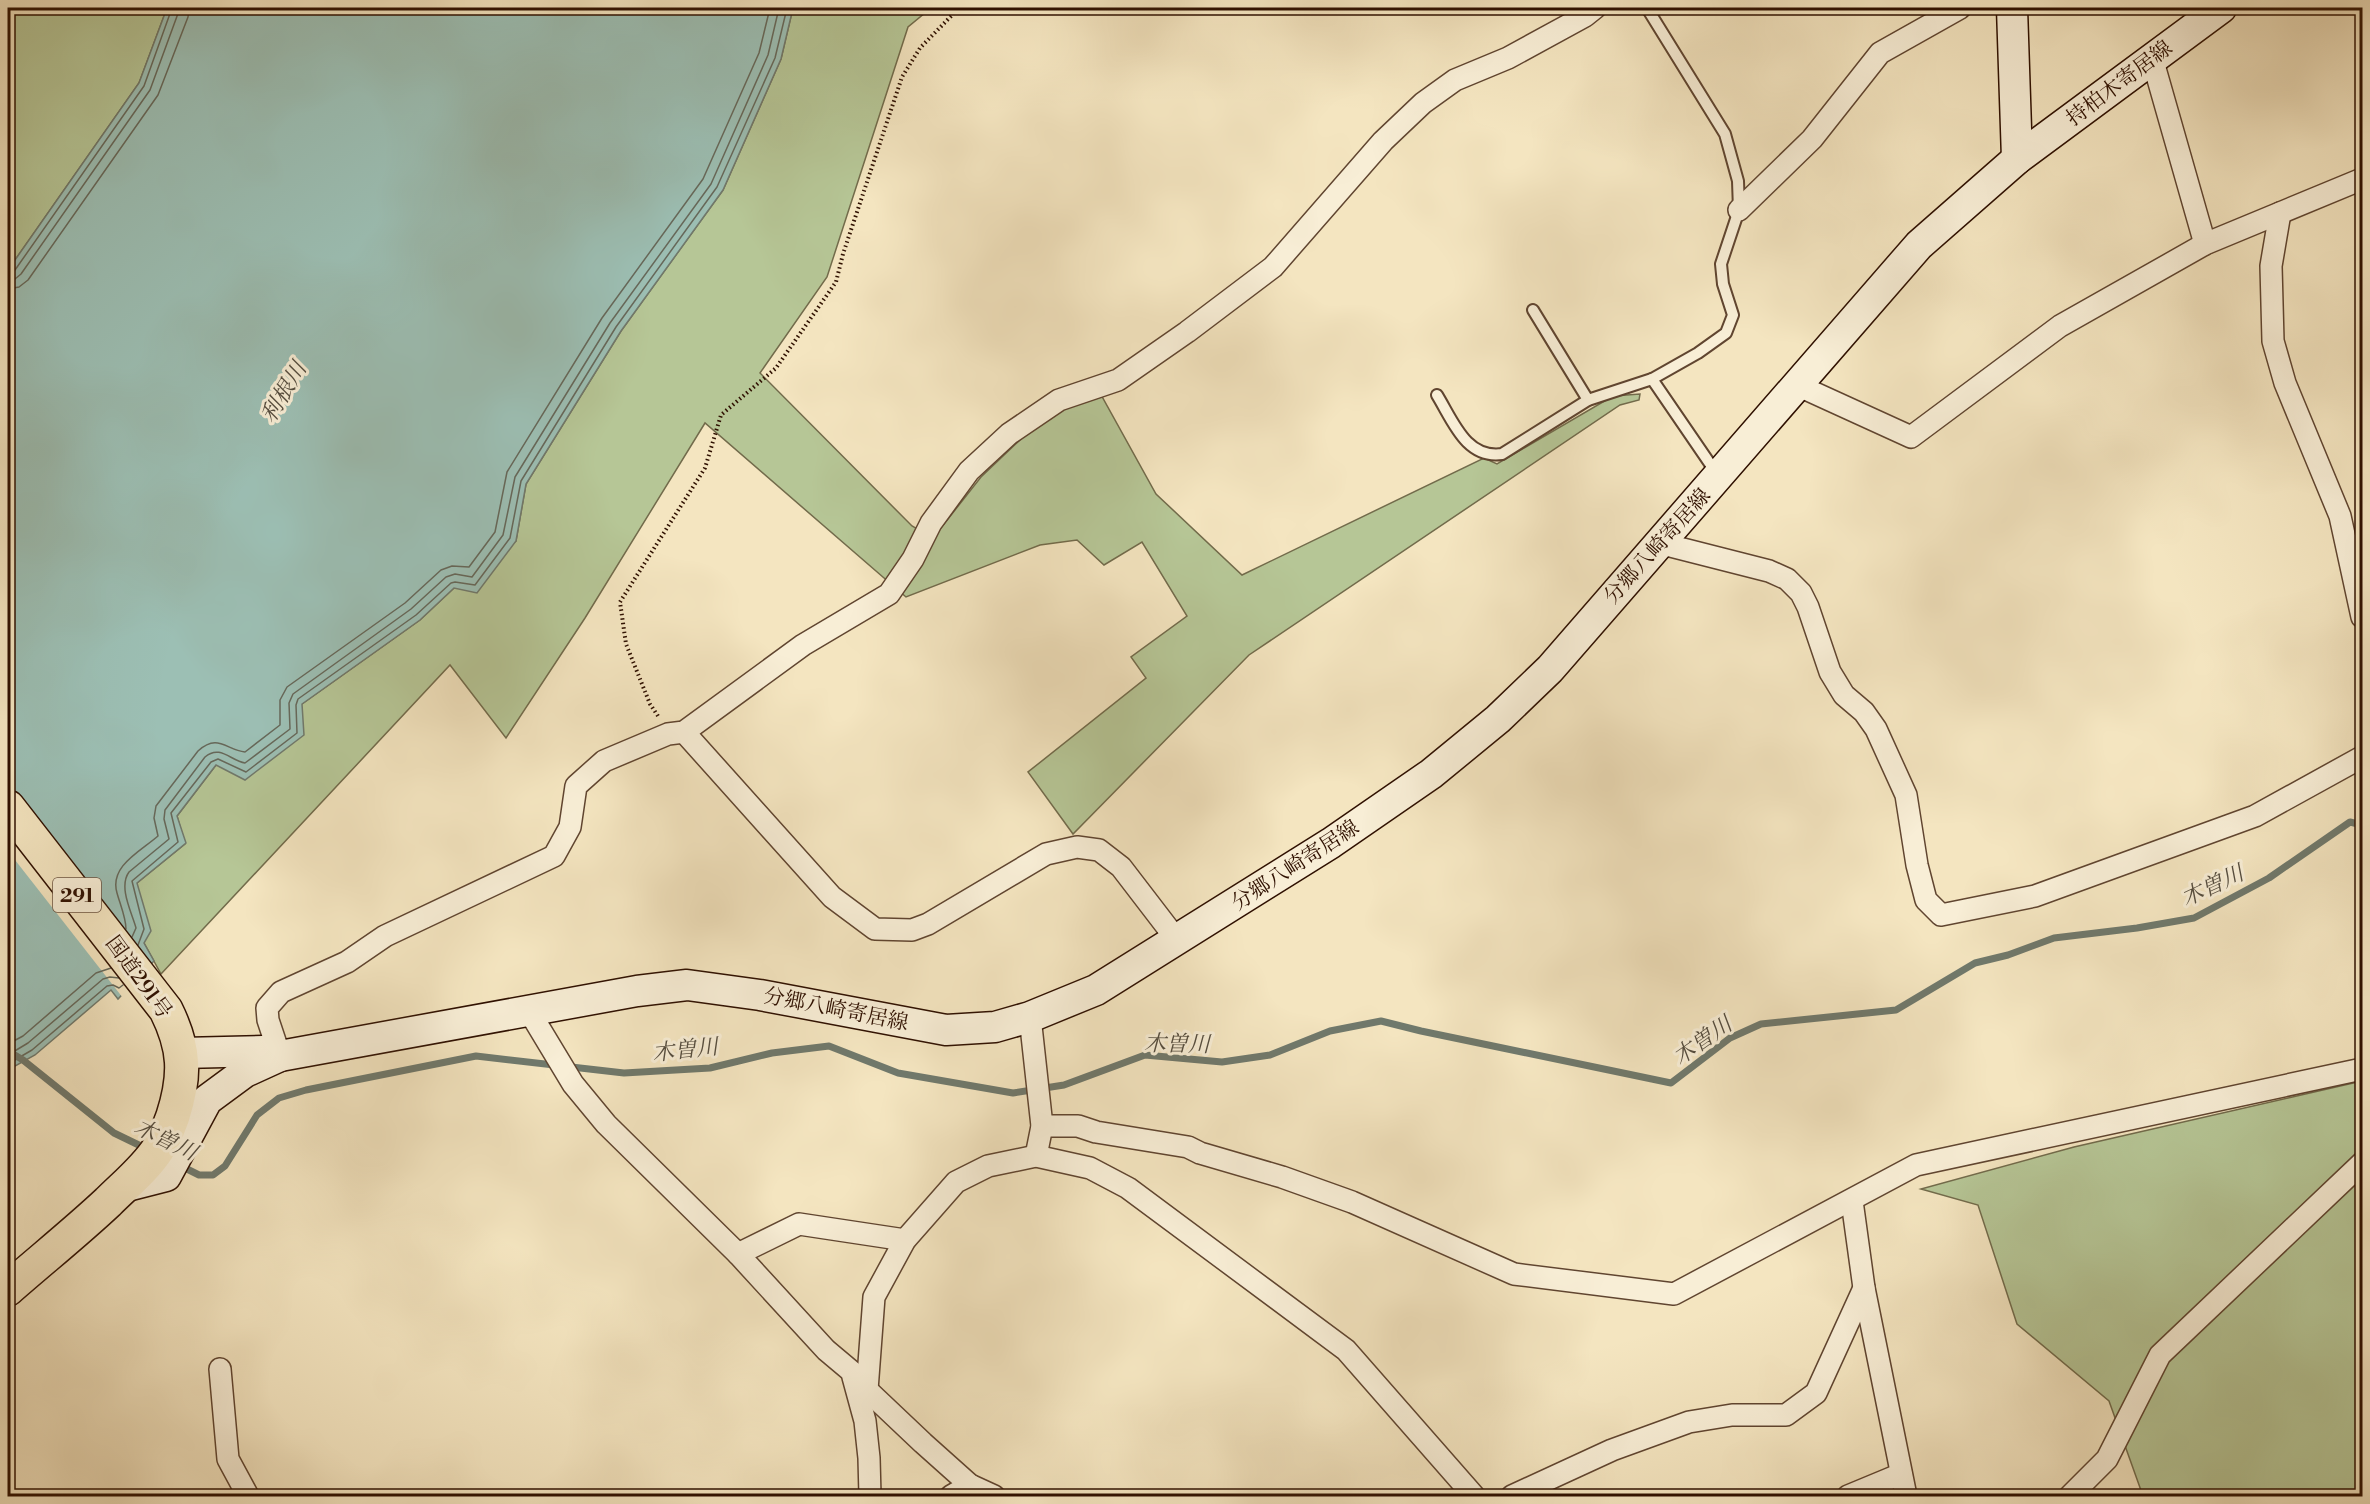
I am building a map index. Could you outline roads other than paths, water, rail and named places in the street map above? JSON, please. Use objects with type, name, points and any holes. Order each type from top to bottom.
[{"type":"highway","name":"国道291号","points":[[8,807],[166,1010],[176,1030],[182,1053],[183,1075],[164,1158],[123,1187],[8,1289]]},
{"type":"main road","points":[[2012,8],[2017,159]]},
{"type":"main road","name":"持柏木寄居線","points":[[2017,159],[2221,8]]},
{"type":"main road","name":"分郷八崎寄居線","points":[[182,1053],[263,1051],[280,1056],[687,984],[760,995],[946,1030],[996,1028],[1096,990],[1331,843],[1431,774],[1498,719],[1550,669],[1919,245],[2017,159]]},
{"type":"main road","points":[[164,1158],[207,1100],[245,1072],[280,1056]]},
{"type":"street","points":[[280,1056],[268,1020],[267,1008],[281,992],[347,962],[385,936],[554,856],[570,827],[576,786],[604,761],[676,733],[803,645],[888,594],[913,559],[931,523],[969,471],[1009,434],[1059,400],[1118,380],[1187,332],[1273,267],[1383,141],[1423,103],[1455,80],[1508,58],[1595,8]]},
{"type":"street","points":[[1739,210],[1812,139],[1880,53],[1960,8]]},
{"type":"street","points":[[2152,58],[2205,244]]},
{"type":"street","points":[[1797,385],[1911,437],[2060,326],[2205,244],[2362,179]]},
{"type":"street","points":[[2280,213],[2271,266],[2273,341],[2285,383],[2340,516],[2362,617]]},
{"type":"street","points":[[1659,543],[1769,571],[1787,579],[1801,593],[1830,672],[1844,695],[1864,712],[1876,729],[1906,795],[1917,865],[1926,900],[1941,915],[2035,896],[2255,816],[2362,757]]},
{"type":"street","points":[[676,733],[832,897],[875,929],[912,930],[920,927],[1046,854],[1077,847],[1099,850],[1121,867],[1177,940]]},
{"type":"street","points":[[529,1011],[573,1084],[606,1124],[738,1254],[826,1350],[851,1371],[867,1390],[970,1485],[994,1497]]},
{"type":"street","points":[[1030,1017],[1041,1118],[1036,1156]]},
{"type":"street","points":[[1041,1118],[1095,1132],[1188,1147],[1200,1153],[1282,1177],[1352,1202],[1514,1274],[1674,1294],[1916,1165],[2362,1070]]},
{"type":"street","points":[[867,1390],[874,1297],[904,1240],[956,1182],[988,1166],[1036,1156],[1090,1168],[1128,1188],[1346,1350],[1474,1497]]},
{"type":"street","points":[[2070,1497],[2107,1459],[2160,1355],[2362,1163]]},
{"type":"street","points":[[1852,1201],[1864,1288],[1906,1497]]},
{"type":"street","points":[[738,1254],[799,1224],[904,1240]]},
{"type":"street","points":[[1512,1497],[1612,1450],[1689,1422],[1732,1415],[1786,1415],[1816,1393],[1864,1288]]},
{"type":"street","points":[[220,1369],[228,1459],[248,1497]]},
{"type":"street","points":[[851,1371],[865,1421],[870,1497]]},
{"type":"street","points":[[1848,1497],[1901,1474]]},
{"type":"street","points":[[951,1497],[970,1485]]},
{"type":"lane","points":[[1437,395],[1464,440],[1474,449],[1490,456],[1502,454],[1588,400],[1652,379],[1698,353],[1726,333],[1734,315],[1723,284],[1720,264],[1739,210],[1738,181],[1725,134],[1647,8]]},
{"type":"lane","points":[[1533,310],[1588,400]]},
{"type":"lane","points":[[1652,379],[1719,477]]},
{"type":"water","name":"利根川","points":[[167,8],[793,8],[781,59],[723,190],[621,331],[526,484],[516,541],[477,593],[454,588],[420,620],[302,704],[304,735],[245,780],[216,765],[177,816],[186,843],[137,883],[151,931],[144,943],[154,961],[118,999],[111,990],[35,1055],[8,1070],[8,270],[139,83]]},
{"type":"waterway","name":"木曽川","points":[[181,1166],[199,1175],[213,1175],[225,1166],[257,1115],[279,1098],[306,1090],[476,1056],[624,1073],[710,1068],[772,1053],[829,1046],[898,1073],[1013,1093],[1064,1085],[1145,1055],[1222,1062],[1270,1055],[1330,1031],[1381,1021],[1671,1083],[1730,1038],[1761,1024],[1896,1010],[1975,963],[2008,955],[2054,938],[2137,928],[2194,918],[2269,878],[2350,822],[2362,825]]},
{"type":"waterway","name":"木曽川","points":[[8,1051],[23,1060],[114,1133],[147,1149]]}]
